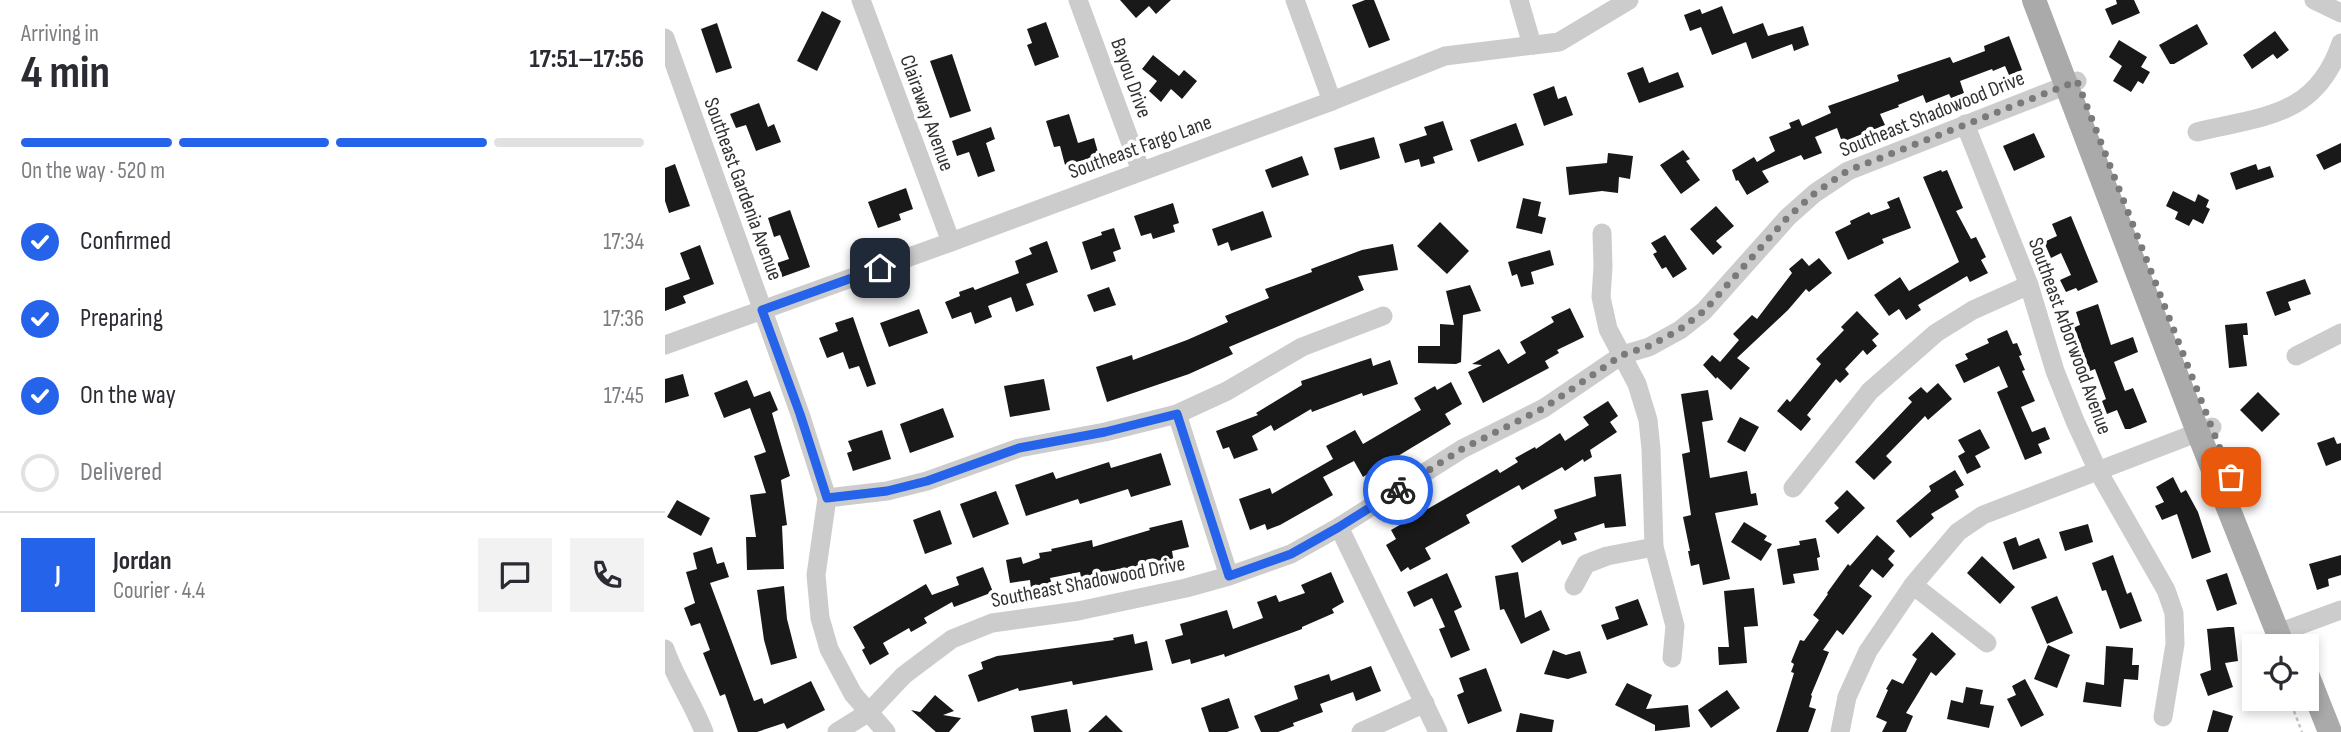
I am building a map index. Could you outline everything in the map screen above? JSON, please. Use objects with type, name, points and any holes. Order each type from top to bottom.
[{"type":"main road","points":[[2034,0],[2071,83],[2287,634]]},
{"type":"main road","points":[[2047,0],[2071,83]]},
{"type":"main road","points":[[2319,704],[2330,732]]},
{"type":"main road","points":[[2309,711],[2317,732]]},
{"type":"street","name":"Clairaway Avenue","points":[[861,0],[951,242]]},
{"type":"street","name":"Bayou Drive","points":[[1078,0],[1141,171]]},
{"type":"street","points":[[1295,0],[1332,101]]},
{"type":"street","points":[[1519,0],[1532,45]]},
{"type":"street","name":"Southeast Fargo Lane","points":[[665,345],[1332,101],[1445,56],[1559,42],[1629,0]]},
{"type":"street","points":[[2314,0],[2341,13]]},
{"type":"street","name":"Southeast Gardenia Avenue","points":[[665,38],[800,414],[827,498],[816,575],[820,618],[829,649],[843,679],[886,732]]},
{"type":"street","points":[[2197,132],[2294,106],[2322,82],[2330,71],[2341,43]]},
{"type":"street","name":"Southeast Shadowood Drive","points":[[837,732],[869,712],[904,675],[952,639],[992,623],[1077,611],[1186,588],[1291,554],[1339,527],[1462,449],[1544,408],[1622,355],[1649,346],[1704,311],[1788,217],[1815,193],[1847,171],[2071,83]]},
{"type":"street","name":"Southeast Arborwood Avenue","points":[[1965,124],[2029,285],[2055,371],[2098,471],[2166,590],[2174,613],[2175,644],[2163,717]]},
{"type":"street","points":[[1602,233],[1604,267],[1601,297],[1608,329],[1637,384],[1648,420],[1654,547],[1675,626],[1672,658]]},
{"type":"street","points":[[1793,488],[1870,391],[1936,333],[1973,310],[2029,285]]},
{"type":"street","points":[[827,498],[887,491],[927,481],[1019,448],[1105,432],[1177,414],[1227,391],[1302,347],[1383,316]]},
{"type":"street","points":[[2296,356],[2341,333]]},
{"type":"street","points":[[1177,414],[1229,576]]},
{"type":"street","points":[[1840,732],[1847,696],[1868,651],[1913,585],[1958,532],[1983,515],[2205,429]]},
{"type":"street","points":[[1339,527],[1438,732]]},
{"type":"street","points":[[1574,586],[1586,564],[1607,556],[1654,547]]},
{"type":"street","points":[[1913,585],[1987,643]]},
{"type":"street","points":[[2299,634],[2341,610]]},
{"type":"street","points":[[665,649],[673,673],[698,716],[704,732]]},
{"type":"street","points":[[1360,732],[1425,703]]},
{"type":"path","points":[[2294,711],[2302,732]]},
{"type":"building","points":[[1120,0],[1171,0],[1156,14],[1149,6],[1136,18]]},
{"type":"building","points":[[1374,0],[1390,40],[1369,48],[1352,5]]},
{"type":"building","points":[[2116,0],[2134,0],[2140,13],[2112,25],[2105,9],[2117,4]]},
{"type":"building","points":[[1722,6],[1733,34],[1763,23],[1768,36],[1803,26],[1809,45],[1794,51],[1792,44],[1752,59],[1746,42],[1712,55],[1701,27],[1690,31],[1684,15],[1700,9],[1702,14]]},
{"type":"building","points":[[822,11],[841,21],[817,71],[797,61]]},
{"type":"building","points":[[1046,22],[1059,57],[1035,66],[1027,45],[1032,43],[1027,29]]},
{"type":"building","points":[[717,23],[732,68],[716,73],[701,29]]},
{"type":"building","points":[[2197,24],[2208,44],[2170,64],[2159,45]]},
{"type":"building","points":[[2275,31],[2289,50],[2277,59],[2273,54],[2252,69],[2243,55]]},
{"type":"building","points":[[2009,36],[2022,70],[2009,75],[2005,66],[1993,71],[1992,69],[1960,81],[1964,93],[1951,98],[1949,94],[1926,103],[1923,95],[1898,105],[1899,107],[1880,114],[1885,125],[1842,142],[1837,128],[1815,137],[1822,153],[1804,160],[1801,155],[1762,171],[1769,182],[1747,195],[1738,180],[1736,181],[1732,170],[1754,157],[1757,162],[1775,151],[1769,137],[1791,128],[1789,123],[1799,119],[1802,126],[1831,113],[1828,106],[1899,81],[1897,75],[1950,57],[1953,63],[1985,51],[1984,46]]},
{"type":"building","points":[[2119,40],[2147,57],[2141,67],[2150,72],[2143,84],[2138,81],[2131,92],[2113,81],[2122,66],[2109,57]]},
{"type":"building","points":[[952,54],[971,111],[950,118],[930,61]]},
{"type":"building","points":[[1153,55],[1179,76],[1184,70],[1197,81],[1182,99],[1171,89],[1161,102],[1149,91],[1157,81],[1142,69]]},
{"type":"building","points":[[1643,67],[1649,83],[1678,72],[1684,87],[1639,103],[1627,73]]},
{"type":"building","points":[[1554,86],[1558,99],[1566,96],[1573,115],[1544,126],[1533,94]]},
{"type":"building","points":[[759,103],[768,127],[774,124],[781,142],[756,151],[746,125],[736,128],[730,114]]},
{"type":"building","points":[[1069,114],[1078,143],[1094,138],[1099,156],[1065,165],[1060,146],[1054,147],[1046,121]]},
{"type":"building","points":[[1443,121],[1453,150],[1433,157],[1435,163],[1421,167],[1419,159],[1405,163],[1399,144],[1427,135],[1424,127]]},
{"type":"building","points":[[1516,123],[1524,145],[1478,162],[1470,140]]},
{"type":"building","points":[[991,127],[995,139],[986,143],[995,171],[978,177],[969,152],[957,156],[952,141]]},
{"type":"building","points":[[2034,133],[2045,157],[2014,171],[2003,146]]},
{"type":"building","points":[[1374,137],[1380,158],[1340,170],[1334,148]]},
{"type":"building","points":[[2341,143],[2341,162],[2324,170],[2316,155]]},
{"type":"building","points":[[1683,150],[1690,159],[1686,161],[1700,180],[1681,194],[1660,165]]},
{"type":"building","points":[[1608,153],[1633,156],[1630,179],[1619,177],[1618,193],[1602,191],[1569,195],[1566,167],[1607,163]]},
{"type":"building","points":[[1302,156],[1309,175],[1272,188],[1265,170]]},
{"type":"building","points":[[675,164],[690,206],[669,213],[665,201],[665,168]]},
{"type":"building","points":[[2256,164],[2258,170],[2270,166],[2274,177],[2236,190],[2230,173]]},
{"type":"building","points":[[1947,170],[1963,208],[1956,211],[1971,239],[1976,237],[1986,257],[1981,260],[1988,273],[1970,282],[1967,276],[1918,305],[1921,310],[1906,320],[1899,309],[1889,316],[1874,295],[1900,277],[1909,291],[1959,262],[1923,177]]},
{"type":"building","points":[[906,188],[913,209],[899,214],[901,220],[878,228],[868,202]]},
{"type":"building","points":[[2173,191],[2195,202],[2198,194],[2209,200],[2206,207],[2210,209],[2203,224],[2193,219],[2189,226],[2175,219],[2178,212],[2166,206]]},
{"type":"building","points":[[1899,197],[1911,228],[1882,239],[1884,243],[1848,260],[1835,232],[1869,212],[1871,215],[1890,208],[1887,202]]},
{"type":"building","points":[[1523,198],[1541,202],[1538,216],[1546,218],[1542,234],[1516,228]]},
{"type":"building","points":[[1173,203],[1179,223],[1173,225],[1175,232],[1153,239],[1151,233],[1141,236],[1134,216]]},
{"type":"building","points":[[1716,206],[1734,226],[1716,241],[1722,247],[1713,255],[1690,229]]},
{"type":"building","points":[[790,210],[810,267],[782,277],[777,263],[789,259],[780,235],[774,237],[768,218]]},
{"type":"building","points":[[1263,211],[1272,237],[1231,251],[1228,242],[1218,246],[1212,229]]},
{"type":"building","points":[[2071,216],[2098,282],[2078,291],[2076,288],[2066,292],[2060,280],[2071,275],[2061,253],[2051,258],[2044,242],[2057,236],[2052,224]]},
{"type":"building","points":[[1440,222],[1469,251],[1447,274],[1417,246]]},
{"type":"building","points":[[1114,228],[1121,249],[1113,252],[1116,261],[1091,270],[1082,242]]},
{"type":"building","points":[[1665,235],[1687,269],[1673,278],[1666,267],[1662,269],[1653,254],[1657,252],[1651,243]]},
{"type":"building","points":[[1047,241],[1058,272],[1026,284],[1034,305],[1016,312],[1011,297],[988,306],[992,317],[975,324],[971,312],[952,319],[945,302],[960,296],[959,292],[973,287],[975,290],[1019,273],[1015,261],[1032,254],[1029,248]]},
{"type":"building","points":[[1393,244],[1398,270],[1358,276],[1364,290],[1229,347],[1233,354],[1189,374],[1107,402],[1096,367],[1132,355],[1133,360],[1187,340],[1228,322],[1225,316],[1269,298],[1265,289],[1362,250]]},
{"type":"building","points":[[700,245],[714,284],[683,296],[686,303],[665,311],[665,288],[690,279],[680,253]]},
{"type":"building","points":[[1550,250],[1554,265],[1531,272],[1534,284],[1521,287],[1517,274],[1512,276],[1508,262]]},
{"type":"building","points":[[1802,258],[1809,266],[1819,258],[1832,273],[1809,292],[1806,289],[1788,310],[1737,358],[1750,368],[1731,390],[1703,365],[1712,355],[1720,362],[1739,340],[1733,334],[1752,315],[1757,319],[1792,273],[1789,269]]},
{"type":"building","points":[[2305,279],[2311,294],[2288,302],[2291,310],[2275,316],[2266,292]]},
{"type":"building","points":[[1470,285],[1481,311],[1463,315],[1461,362],[1418,363],[1418,346],[1440,346],[1440,324],[1454,325],[1446,291]]},
{"type":"building","points":[[1109,287],[1116,305],[1094,312],[1087,295]]},
{"type":"building","points":[[2098,304],[2111,345],[2133,337],[2138,352],[2114,362],[2125,391],[2133,388],[2147,422],[2130,429],[2125,429],[2117,410],[2107,414],[2102,401],[2106,399],[2095,369],[2090,371],[2074,327],[2080,325],[2076,312]]},
{"type":"building","points":[[1570,308],[1584,337],[1557,350],[1559,353],[1545,361],[1549,368],[1483,403],[1468,372],[1482,365],[1472,364],[1499,349],[1508,364],[1526,353],[1520,342],[1554,322],[1551,317]]},
{"type":"building","points":[[919,309],[928,333],[889,347],[880,323]]},
{"type":"building","points":[[1857,311],[1879,334],[1872,340],[1877,346],[1867,355],[1863,350],[1845,369],[1849,374],[1840,383],[1836,379],[1807,415],[1811,419],[1801,431],[1777,411],[1787,399],[1790,402],[1821,364],[1816,359],[1844,330],[1841,327]]},
{"type":"building","points":[[853,317],[876,384],[867,387],[859,366],[849,369],[843,352],[827,358],[819,338],[838,331],[835,323]]},
{"type":"building","points":[[2247,323],[2248,335],[2243,335],[2247,366],[2229,368],[2225,325]]},
{"type":"building","points":[[2007,330],[2022,355],[2019,356],[2025,370],[2022,371],[2035,401],[2021,407],[2032,432],[2045,427],[2050,439],[2038,444],[2042,453],[2025,460],[1997,392],[2008,387],[1999,366],[1964,383],[1955,365],[1968,359],[1965,354],[1989,343],[1987,339]]},
{"type":"building","points":[[1371,358],[1373,366],[1390,360],[1398,384],[1363,396],[1362,393],[1312,412],[1311,409],[1274,431],[1271,425],[1252,436],[1258,450],[1234,459],[1229,447],[1223,449],[1216,431],[1258,415],[1256,413],[1302,385],[1301,381]]},
{"type":"building","points":[[683,374],[689,396],[665,403],[665,379]]},
{"type":"building","points":[[1044,379],[1050,410],[1010,417],[1004,386]]},
{"type":"building","points":[[747,380],[754,397],[770,391],[778,410],[772,413],[790,476],[781,480],[787,525],[782,526],[784,569],[747,570],[746,537],[756,537],[750,495],[766,493],[754,456],[766,452],[750,408],[724,418],[714,393]]},
{"type":"building","points":[[1451,382],[1462,404],[1445,414],[1451,424],[1363,477],[1354,461],[1323,477],[1333,495],[1280,525],[1267,530],[1265,524],[1250,530],[1239,499],[1270,488],[1272,494],[1333,459],[1326,446],[1355,430],[1363,444],[1421,410],[1414,398],[1435,386],[1437,390]]},
{"type":"building","points":[[1938,383],[1952,399],[1928,420],[1925,416],[1886,456],[1892,462],[1874,480],[1855,462],[1912,402],[1908,398],[1921,387],[1927,393]]},
{"type":"building","points":[[1708,390],[1713,420],[1702,422],[1710,478],[1747,471],[1751,494],[1756,493],[1758,505],[1715,513],[1730,579],[1703,585],[1699,564],[1691,566],[1683,517],[1691,515],[1682,454],[1690,452],[1681,394]]},
{"type":"building","points":[[2258,392],[2280,414],[2262,432],[2240,410]]},
{"type":"building","points":[[1608,401],[1618,416],[1610,422],[1617,432],[1590,450],[1592,457],[1584,462],[1583,459],[1565,471],[1562,467],[1522,490],[1519,485],[1466,515],[1470,523],[1425,548],[1431,559],[1401,572],[1386,545],[1396,539],[1391,530],[1497,469],[1500,473],[1518,462],[1515,458],[1535,447],[1536,449],[1560,433],[1565,441],[1589,425],[1583,417]]},
{"type":"building","points":[[943,408],[954,437],[910,453],[900,424]]},
{"type":"building","points":[[1740,417],[1759,427],[1745,452],[1727,442]]},
{"type":"building","points":[[1980,429],[1990,448],[1975,456],[1981,467],[1967,474],[1958,456],[1965,452],[1958,440]]},
{"type":"building","points":[[882,430],[891,459],[853,471],[847,453],[852,451],[848,441]]},
{"type":"building","points":[[2334,437],[2337,444],[2341,443],[2341,460],[2326,466],[2317,443]]},
{"type":"building","points":[[1161,453],[1171,485],[1131,497],[1128,489],[1080,504],[1078,499],[1026,516],[1015,485],[1053,472],[1056,479],[1109,462],[1111,468]]},
{"type":"building","points":[[1955,470],[1964,485],[1955,490],[1959,497],[1931,514],[1934,518],[1910,538],[1896,521],[1931,491],[1929,486]]},
{"type":"building","points":[[1621,474],[1626,526],[1605,528],[1604,523],[1574,533],[1577,540],[1562,545],[1560,540],[1522,563],[1511,546],[1557,518],[1554,510],[1596,496],[1594,477]]},
{"type":"building","points":[[2173,477],[2181,493],[2186,490],[2198,512],[2211,552],[2192,559],[2177,514],[2162,520],[2155,506],[2164,502],[2156,487]]},
{"type":"building","points":[[1847,490],[1865,508],[1838,534],[1825,521],[1839,508],[1834,503]]},
{"type":"building","points":[[996,491],[1009,524],[973,538],[960,504]]},
{"type":"building","points":[[677,500],[710,518],[701,536],[667,517]]},
{"type":"building","points":[[940,510],[952,544],[925,554],[913,520]]},
{"type":"building","points":[[1182,520],[1189,547],[1172,551],[1174,563],[1159,567],[1158,563],[1111,577],[1082,582],[1080,572],[1050,578],[1052,585],[1031,589],[1030,580],[1010,583],[1006,560],[1021,557],[1023,564],[1040,558],[1039,553],[1052,551],[1051,549],[1092,540],[1093,547]]},
{"type":"building","points":[[1744,522],[1767,536],[1764,540],[1772,544],[1761,561],[1731,542]]},
{"type":"building","points":[[2088,524],[2093,542],[2065,551],[2059,532]]},
{"type":"building","points":[[1877,535],[1895,551],[1888,559],[1894,565],[1883,578],[1872,569],[1859,586],[1872,596],[1843,635],[1837,630],[1823,650],[1829,652],[1811,695],[1809,707],[1816,709],[1808,732],[1776,732],[1794,673],[1791,672],[1794,664],[1791,662],[1800,640],[1804,641],[1819,620],[1813,615],[1848,564],[1850,566]]},
{"type":"building","points":[[2016,537],[2019,546],[2039,538],[2047,558],[2013,570],[2003,542]]},
{"type":"building","points":[[1816,538],[1820,557],[1817,558],[1819,570],[1793,574],[1795,583],[1783,585],[1777,549],[1800,545],[1799,541]]},
{"type":"building","points":[[712,547],[717,564],[724,562],[729,577],[710,583],[754,701],[762,698],[764,704],[811,681],[825,710],[787,729],[784,723],[757,732],[738,732],[725,694],[720,696],[703,653],[710,650],[700,623],[691,626],[684,608],[695,603],[686,572],[697,569],[693,553]]},
{"type":"building","points":[[2113,555],[2127,594],[2131,592],[2142,621],[2120,629],[2106,590],[2102,591],[2092,563]]},
{"type":"building","points":[[2341,555],[2341,575],[2328,579],[2329,586],[2317,590],[2309,564]]},
{"type":"building","points":[[1982,556],[2015,587],[2000,604],[1967,573]]},
{"type":"building","points":[[983,567],[993,592],[954,607],[952,602],[924,618],[927,623],[911,632],[909,628],[883,643],[889,654],[870,665],[862,650],[865,648],[853,627],[926,584],[932,595],[959,585],[956,577]]},
{"type":"building","points":[[1331,572],[1344,602],[1332,609],[1334,613],[1302,629],[1225,657],[1224,654],[1191,664],[1190,659],[1172,664],[1165,640],[1183,635],[1180,624],[1227,610],[1233,629],[1263,618],[1257,602],[1276,595],[1279,602],[1305,593],[1301,585]]},
{"type":"building","points":[[1518,572],[1525,618],[1541,610],[1550,630],[1521,644],[1504,609],[1500,610],[1495,576]]},
{"type":"building","points":[[1447,573],[1462,607],[1454,611],[1470,650],[1451,658],[1439,629],[1445,627],[1432,598],[1414,607],[1407,592]]},
{"type":"building","points":[[2227,573],[2237,604],[2217,611],[2206,580]]},
{"type":"building","points":[[784,586],[787,619],[797,658],[771,665],[764,640],[757,590]]},
{"type":"building","points":[[1754,588],[1758,626],[1744,627],[1747,663],[1719,665],[1718,647],[1729,647],[1724,591]]},
{"type":"building","points":[[2057,596],[2073,633],[2047,644],[2031,607]]},
{"type":"building","points":[[1638,599],[1648,625],[1607,640],[1601,625],[1619,619],[1615,607]]},
{"type":"building","points":[[2234,627],[2238,661],[2225,663],[2233,687],[2208,696],[2200,674],[2211,670],[2207,629]]},
{"type":"building","points":[[1932,632],[1956,654],[1936,676],[1931,672],[1906,713],[1913,716],[1906,732],[1882,732],[1887,722],[1876,717],[1888,690],[1886,689],[1892,679],[1903,684],[1917,659],[1912,655]]},
{"type":"building","points":[[1133,634],[1135,644],[1147,641],[1153,670],[1073,685],[1072,681],[1019,691],[1018,688],[978,702],[968,675],[983,669],[981,662],[997,656],[1114,640],[1113,638]]},
{"type":"building","points":[[2048,645],[2070,655],[2057,688],[2034,679]]},
{"type":"building","points":[[2106,646],[2133,648],[2132,665],[2139,665],[2138,680],[2124,679],[2121,707],[2083,702],[2086,682],[2104,685]]},
{"type":"building","points":[[1553,650],[1566,655],[1580,651],[1587,673],[1568,679],[1544,674]]},
{"type":"building","points":[[1371,666],[1381,691],[1356,701],[1353,692],[1320,704],[1323,712],[1293,723],[1294,726],[1278,732],[1261,732],[1254,716],[1298,699],[1294,686],[1329,674],[1331,681]]},
{"type":"building","points":[[1486,668],[1502,711],[1468,724],[1457,695],[1464,692],[1459,678]]},
{"type":"building","points":[[2025,679],[2044,715],[2021,727],[2007,699],[2016,695],[2012,686]]},
{"type":"building","points":[[1627,683],[1652,695],[1646,709],[1688,705],[1690,727],[1655,731],[1655,725],[1615,705]]},
{"type":"building","points":[[1966,687],[1983,690],[1980,704],[1994,706],[1989,728],[1947,719],[1951,700],[1963,703]]},
{"type":"building","points":[[1727,690],[1740,708],[1711,728],[1698,710]]},
{"type":"building","points":[[935,695],[954,711],[943,715],[961,718],[949,732],[936,732],[911,710],[920,712]]},
{"type":"building","points":[[1229,698],[1239,728],[1227,732],[1209,732],[1201,708]]},
{"type":"building","points":[[1067,709],[1071,732],[1034,732],[1031,716]]},
{"type":"building","points":[[2213,710],[2233,716],[2228,732],[2207,732]]},
{"type":"building","points":[[1520,713],[1554,720],[1552,732],[1516,732]]},
{"type":"building","points":[[1106,715],[1123,732],[1088,732]]},
{"type":"way so far","points":[[1398,490],[1462,449],[1544,408],[1622,355],[1649,346],[1679,330],[1704,311],[1788,217],[1815,193],[1847,171],[2077,81],[2231,477]]},
{"type":"route","points":[[880,268],[762,310],[827,498],[887,491],[927,481],[1019,448],[1105,432],[1177,414],[1229,576],[1291,554],[1398,490]]}]
